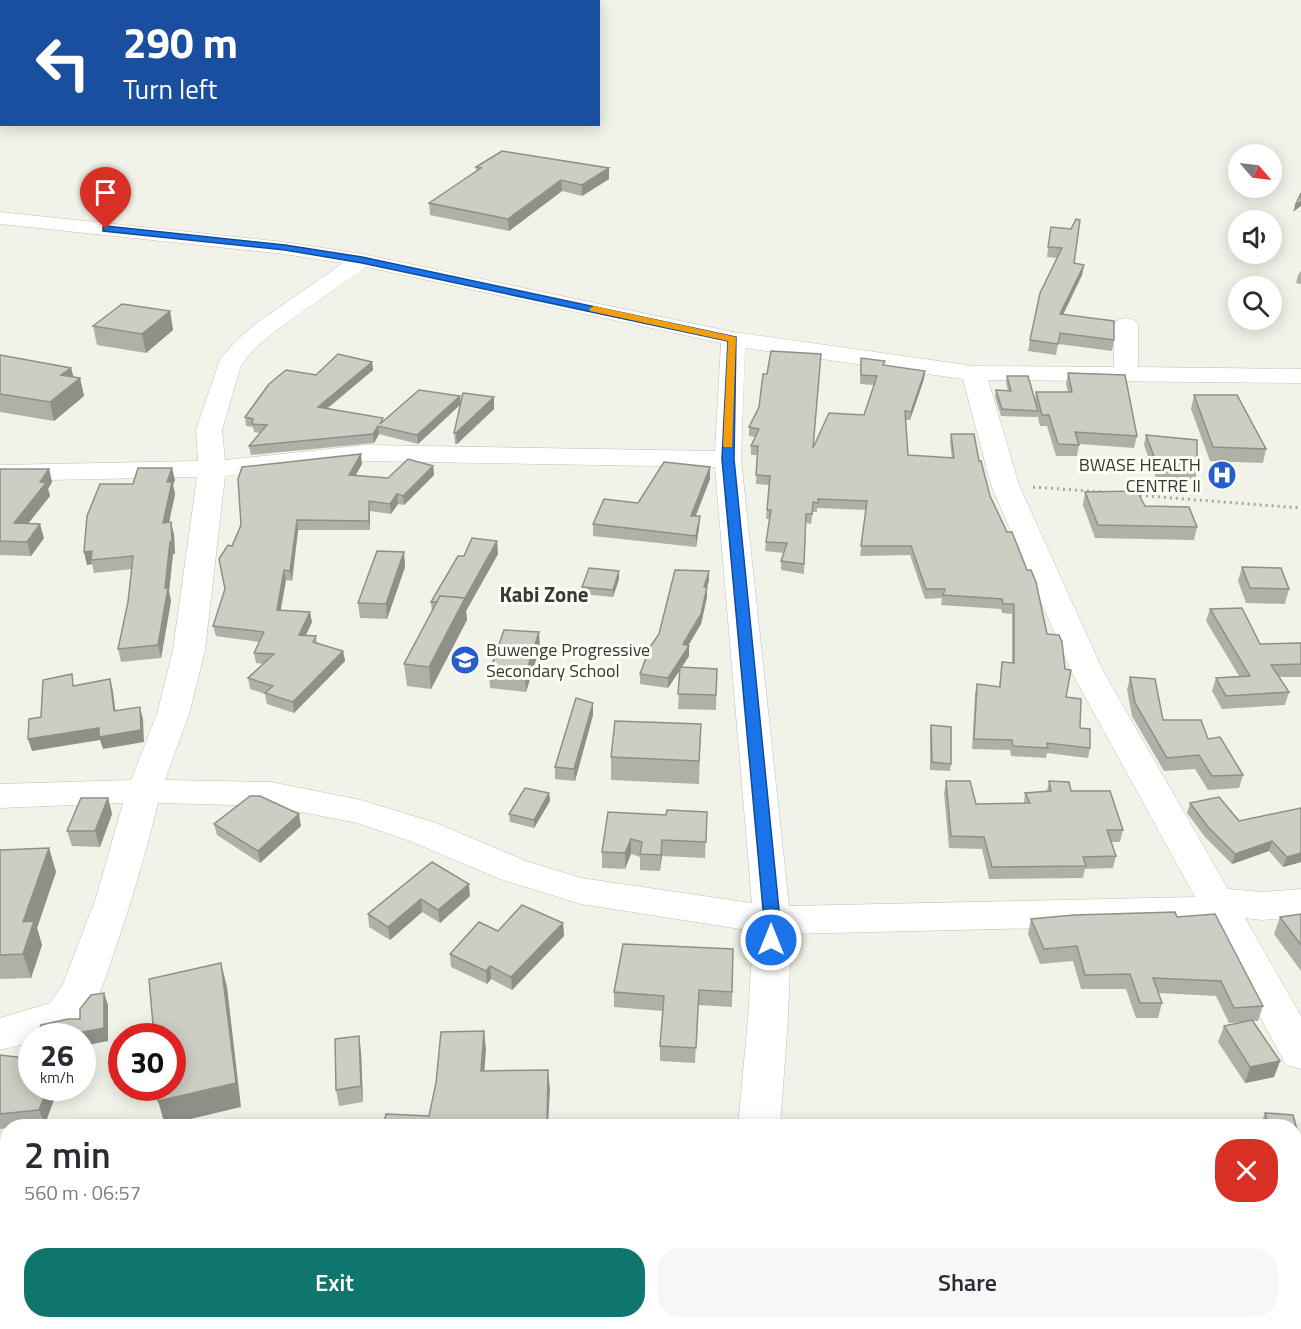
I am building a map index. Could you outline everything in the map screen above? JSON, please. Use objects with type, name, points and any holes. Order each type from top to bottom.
[{"type":"street","points":[[0,218],[285,248],[362,260],[733,339],[974,373],[1301,376]]},
{"type":"street","points":[[0,1034],[49,1022],[64,1014],[71,1006],[82,987],[115,898],[144,791],[173,714],[189,650],[212,469],[209,430],[229,364],[246,344],[266,327],[362,260]]},
{"type":"street","points":[[1126,325],[1126,374]]},
{"type":"street","points":[[733,339],[728,459],[772,920],[768,1019],[760,1119]]},
{"type":"street","points":[[974,373],[1005,485],[1087,671],[1301,1053]]},
{"type":"street","points":[[0,473],[212,469],[366,453],[728,459]]},
{"type":"street","points":[[0,796],[144,791],[271,794],[361,812],[423,832],[513,870],[580,891],[772,920],[1301,903]]},
{"type":"path","points":[[1005,485],[1112,493]]},
{"type":"path","points":[[1124,494],[1301,508]]},
{"type":"building","points":[[502,151],[609,168],[582,185],[561,180],[508,219],[429,203],[481,168],[476,167]]},
{"type":"building","points":[[1301,193],[1301,201],[1295,206]]},
{"type":"building","points":[[1076,219],[1080,220],[1074,263],[1084,265],[1060,314],[1114,321],[1114,340],[1060,333],[1058,344],[1030,340],[1040,293],[1062,248],[1048,247],[1051,227],[1071,229]]},
{"type":"building","points":[[122,304],[170,311],[142,334],[93,326]]},
{"type":"building","points":[[771,351],[821,354],[813,448],[829,413],[864,415],[877,376],[861,375],[861,358],[885,361],[883,365],[925,371],[911,412],[905,411],[908,455],[954,458],[951,434],[974,434],[979,461],[981,461],[990,496],[1007,532],[1012,532],[1027,570],[1031,570],[1036,582],[1047,634],[1059,635],[1062,642],[1065,669],[1071,670],[1066,697],[1081,699],[1080,728],[1090,729],[1090,748],[1047,743],[1048,748],[1013,746],[1012,740],[974,739],[977,684],[1000,687],[1002,662],[1014,663],[1014,604],[1003,604],[1002,599],[943,595],[945,589],[926,589],[911,546],[861,546],[867,501],[818,499],[818,503],[813,502],[812,514],[806,514],[804,564],[781,561],[787,543],[766,542],[771,510],[767,510],[770,476],[756,475],[758,446],[751,446],[759,429],[749,427],[759,407],[763,374],[767,374]]},
{"type":"building","points":[[338,354],[372,362],[318,407],[383,418],[380,424],[419,390],[460,396],[417,435],[378,426],[373,434],[249,446],[267,425],[252,424],[253,419],[245,417],[269,384],[286,370],[316,375]]},
{"type":"building","points":[[0,355],[71,368],[61,375],[80,378],[50,402],[0,394]]},
{"type":"building","points":[[1068,373],[1125,375],[1137,436],[1075,432],[1079,445],[1058,444],[1049,415],[1042,415],[1036,392],[1072,392]]},
{"type":"building","points":[[1007,376],[1028,376],[1038,411],[1002,409],[996,390],[1011,391]]},
{"type":"building","points":[[463,393],[494,397],[454,433]]},
{"type":"building","points":[[1194,395],[1237,395],[1266,449],[1213,447]]},
{"type":"building","points":[[1146,435],[1197,440],[1197,470],[1158,467]]},
{"type":"building","points":[[361,454],[349,475],[388,478],[408,459],[433,466],[403,496],[397,494],[390,504],[369,501],[369,521],[297,520],[290,571],[284,570],[277,610],[310,612],[299,635],[316,636],[313,642],[343,651],[293,702],[265,693],[273,686],[248,678],[274,654],[254,653],[264,632],[213,626],[225,589],[219,559],[228,545],[232,546],[241,525],[238,479],[242,467]]},
{"type":"building","points":[[664,462],[710,467],[691,516],[700,516],[696,536],[593,524],[604,499],[638,503]]},
{"type":"building","points":[[138,468],[172,468],[167,482],[172,482],[163,523],[171,522],[172,542],[170,542],[165,588],[168,588],[158,645],[118,649],[128,602],[133,556],[91,560],[92,551],[84,552],[87,516],[100,484],[133,484]]},
{"type":"building","points":[[0,469],[49,469],[40,482],[46,483],[14,523],[40,524],[27,542],[0,541]]},
{"type":"building","points":[[1137,491],[1145,506],[1189,507],[1197,527],[1098,525],[1085,492]]},
{"type":"building","points":[[472,538],[497,541],[465,598],[440,596],[437,602],[431,602],[458,556],[464,556]]},
{"type":"building","points":[[377,551],[404,552],[386,604],[358,603]]},
{"type":"building","points":[[1242,567],[1281,568],[1289,589],[1250,588]]},
{"type":"building","points":[[589,568],[619,571],[613,590],[582,587]]},
{"type":"building","points":[[675,570],[709,571],[704,587],[707,587],[701,614],[683,644],[689,646],[668,678],[640,674],[650,647],[659,634]]},
{"type":"building","points":[[440,596],[465,598],[429,667],[404,664]]},
{"type":"building","points":[[1242,608],[1260,644],[1301,643],[1301,664],[1271,665],[1289,692],[1226,696],[1216,678],[1250,676],[1210,609]]},
{"type":"building","points":[[504,630],[539,632],[525,676],[489,673]]},
{"type":"building","points":[[680,667],[717,669],[716,695],[678,694]]},
{"type":"building","points":[[72,674],[73,686],[110,679],[114,711],[140,707],[141,730],[99,737],[99,728],[28,739],[29,719],[41,717],[43,680]]},
{"type":"building","points":[[1130,677],[1155,679],[1163,720],[1201,720],[1208,739],[1220,737],[1243,775],[1212,776],[1199,755],[1167,758],[1135,703]]},
{"type":"building","points":[[576,698],[593,703],[574,769],[555,767]]},
{"type":"building","points":[[615,721],[701,724],[699,761],[611,757]]},
{"type":"building","points":[[931,725],[951,727],[951,764],[932,762]]},
{"type":"building","points":[[946,781],[970,781],[976,804],[1030,803],[1025,793],[1051,791],[1049,781],[1069,782],[1071,791],[1110,791],[1123,830],[1107,830],[1116,856],[1083,857],[1086,866],[992,867],[984,837],[951,836]]},
{"type":"building","points":[[525,788],[549,793],[534,820],[509,814]]},
{"type":"building","points":[[250,796],[260,796],[299,814],[258,851],[214,824]]},
{"type":"building","points":[[1219,797],[1239,821],[1301,808],[1301,853],[1287,857],[1272,841],[1235,854],[1208,827],[1190,803]]},
{"type":"building","points":[[81,798],[108,798],[95,831],[67,831]]},
{"type":"building","points":[[667,810],[707,812],[706,842],[662,840],[661,855],[640,854],[642,842],[631,839],[625,853],[602,852],[608,812],[666,815]]},
{"type":"building","points":[[49,848],[23,922],[34,921],[23,954],[0,955],[0,850]]},
{"type":"building","points":[[432,862],[469,884],[438,910],[421,899],[388,927],[368,914]]},
{"type":"building","points":[[522,905],[563,923],[511,977],[490,966],[486,971],[450,954],[479,922],[498,931]]},
{"type":"building","points":[[1175,912],[1177,917],[1215,914],[1263,1006],[1234,1008],[1221,981],[1153,978],[1162,1003],[1140,1003],[1130,974],[1085,975],[1077,946],[1044,949],[1031,919],[1074,915]]},
{"type":"building","points":[[1301,914],[1301,945],[1280,917]]},
{"type":"building","points":[[623,944],[733,949],[732,992],[699,990],[696,1048],[660,1046],[664,996],[614,992]]},
{"type":"building","points":[[221,963],[236,1083],[186,1095],[186,1023],[153,1023],[149,979]]},
{"type":"building","points":[[104,993],[104,1028],[96,1030],[96,1023],[50,1023],[80,1019],[80,1009],[91,995]]},
{"type":"building","points":[[1252,1020],[1280,1061],[1250,1067],[1224,1026]]},
{"type":"building","points":[[484,1031],[481,1071],[548,1070],[547,1119],[385,1119],[386,1114],[429,1116],[436,1083],[441,1032]]},
{"type":"building","points":[[359,1036],[361,1086],[336,1090],[335,1039]]},
{"type":"building","points":[[0,1055],[18,1057],[18,1101],[43,1101],[39,1110],[0,1114]]},
{"type":"building","points":[[1265,1113],[1293,1115],[1294,1119],[1267,1119]]},
{"type":"slow traffic","points":[[594,309],[733,339],[728,445]]},
{"type":"place","name":"BWASE HEALTH CENTRE II","points":[[1222,475]]},
{"type":"place","name":"Buwenge Progressive Secondary School","points":[[465,660]]},
{"type":"district","name":"Kabi Zone","points":[[544,595]]},
{"type":"route","points":[[106,229],[285,248],[362,260],[733,339],[728,459],[756,740],[772,920],[771,940]]}]
